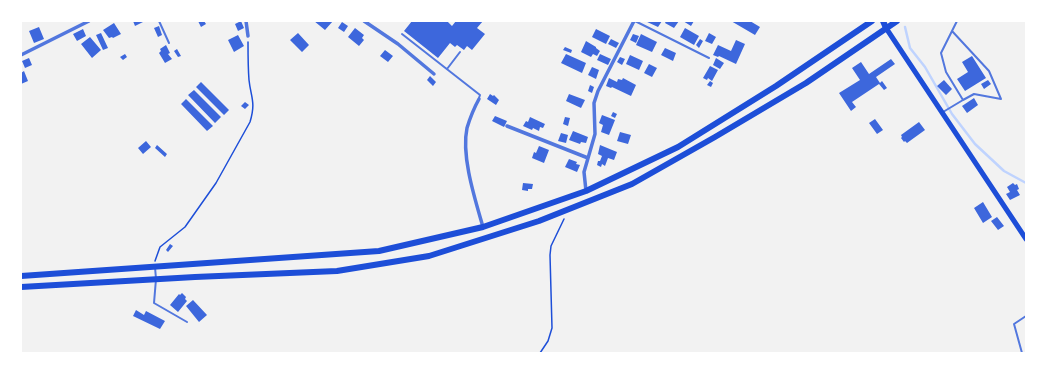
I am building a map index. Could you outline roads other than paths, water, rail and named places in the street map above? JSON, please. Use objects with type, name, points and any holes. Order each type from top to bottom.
[{"type":"main road","points":[[21,276],[379,251],[483,227],[586,191],[678,147],[776,86],[872,21]]},
{"type":"main road","points":[[883,21],[886,28],[944,111],[1026,239]]},
{"type":"main road","points":[[21,287],[337,271],[422,257],[451,249],[568,210],[632,184],[806,83],[897,21]]},
{"type":"street","points":[[79,21],[81,25]]},
{"type":"street","points":[[21,55],[89,21]]},
{"type":"street","points":[[246,21],[248,36]]},
{"type":"street","points":[[364,21],[398,44],[434,74]]},
{"type":"street","points":[[586,191],[584,172],[595,134],[594,103],[634,21]]},
{"type":"street","points":[[479,99],[469,121],[466,144],[472,187],[483,227]]},
{"type":"street","points":[[507,126],[588,158]]},
{"type":"lane","points":[[159,21],[169,43]]},
{"type":"lane","points":[[634,21],[709,58]]},
{"type":"lane","points":[[957,21],[941,54],[946,72],[963,100]]},
{"type":"lane","points":[[944,111],[974,94],[1001,99],[989,71],[952,31]]},
{"type":"lane","points":[[402,34],[480,95],[479,99]]},
{"type":"lane","points":[[447,69],[460,52]]},
{"type":"lane","points":[[155,266],[156,279],[154,303],[187,322]]},
{"type":"lane","points":[[1022,353],[1014,324],[1026,316]]},
{"type":"waterway","points":[[905,27],[910,48],[925,67],[952,114],[975,144],[1004,171],[1026,183]]}]
